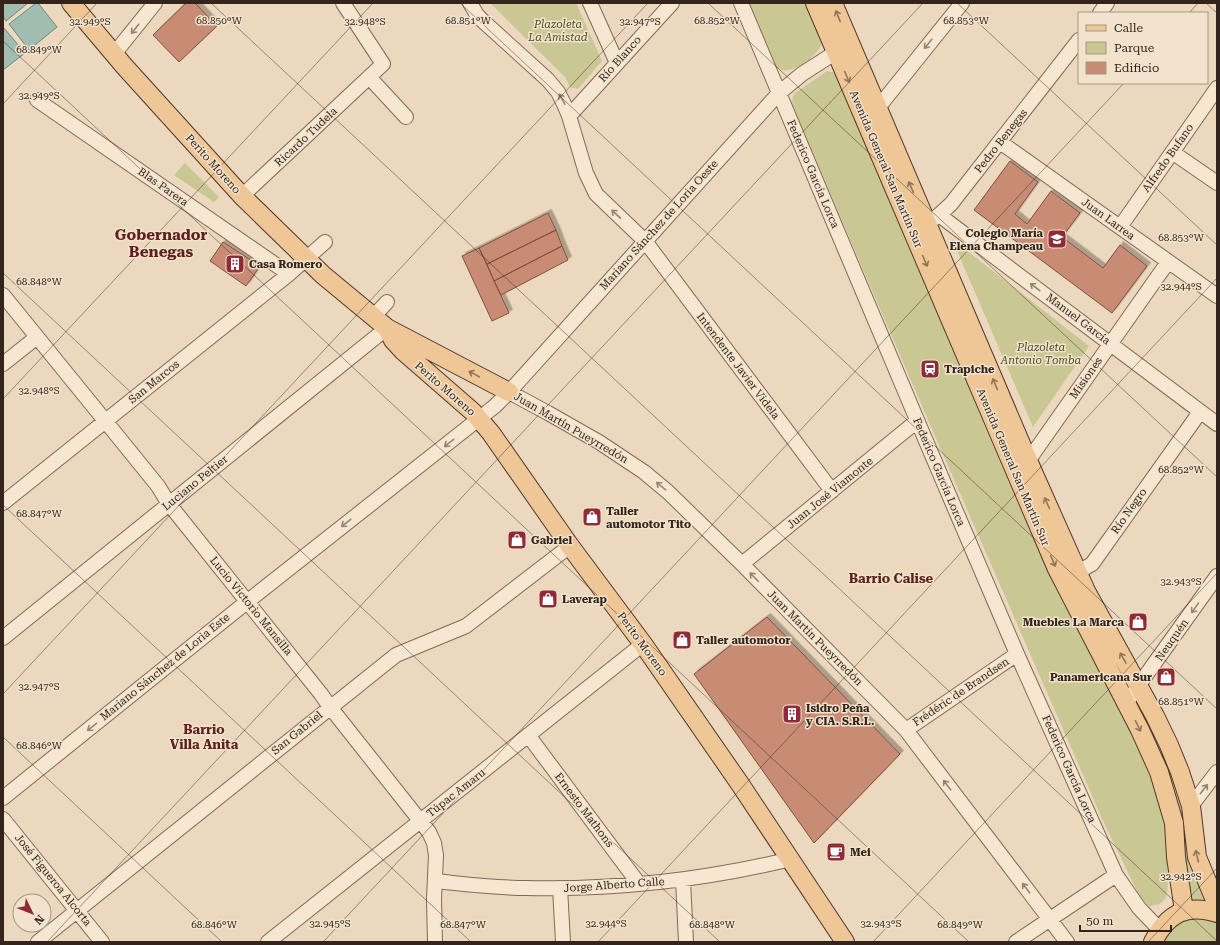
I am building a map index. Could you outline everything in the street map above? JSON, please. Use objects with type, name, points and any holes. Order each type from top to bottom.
[{"type":"main road","name":"Perito Moreno","points":[[71,3],[114,54],[242,196],[306,260],[387,328],[509,392]]},
{"type":"main road","name":"Avenida General San Martín Sur","points":[[815,3],[843,47],[877,109],[926,223],[1021,465],[1126,703],[1159,772],[1174,823],[1176,857],[1184,911]]},
{"type":"main road","name":"Avenida General San Martín Sur","points":[[833,3],[843,47],[926,223]]},
{"type":"main road","name":"Perito Moreno","points":[[387,328],[393,340],[403,351],[466,405],[491,433],[570,546],[643,644],[791,859],[845,942]]},
{"type":"main road","name":"Avenida General San Martín Sur","points":[[1070,577],[1090,597],[1139,686],[1169,745],[1191,806],[1197,857],[1217,904]]},
{"type":"main road","points":[[1156,936],[1170,918],[1184,911],[1205,910],[1217,913]]},
{"type":"street","points":[[114,54],[155,3]]},
{"type":"street","name":"Ricardo Tudela","points":[[242,196],[383,64],[343,3]]},
{"type":"street","name":"Intendente Javier Videla","points":[[470,3],[484,22],[548,80],[561,98],[569,116],[586,173],[596,194],[645,241],[832,491]]},
{"type":"street","points":[[590,3],[617,63]]},
{"type":"street","name":"Río Blanco","points":[[569,116],[672,3]]},
{"type":"street","name":"Federico García Lorca","points":[[741,3],[1017,654],[1116,875],[1156,936]]},
{"type":"street","points":[[877,109],[962,3]]},
{"type":"street","points":[[1101,12],[1107,3]]},
{"type":"street","name":"Pedro Benegas","points":[[926,223],[951,204],[1078,41]]},
{"type":"street","name":"Mariano Sánchez de Loria Oeste","points":[[479,419],[509,392],[780,93],[802,74],[843,47]]},
{"type":"street","points":[[369,77],[406,117]]},
{"type":"street","name":"Alfredo Bufano","points":[[1120,228],[1217,88]]},
{"type":"street","name":"Blas Parera","points":[[37,100],[289,274]]},
{"type":"street","name":"Juan Larrea","points":[[1000,142],[1217,296]]},
{"type":"street","points":[[1172,152],[1217,182]]},
{"type":"street","name":"Manuel García","points":[[926,223],[1111,344],[1217,424]]},
{"type":"street","name":"San Marcos","points":[[3,503],[289,274],[325,242]]},
{"type":"street","name":"Misiones","points":[[1021,465],[1111,344],[1168,262]]},
{"type":"street","name":"Lucio Victorio Mansilla","points":[[3,295],[158,486],[169,504],[248,601],[321,694],[330,708],[429,832],[434,843],[436,855],[435,942]]},
{"type":"street","points":[[373,317],[387,302]]},
{"type":"street","name":"Luciano Peltier","points":[[3,638],[387,328]]},
{"type":"street","points":[[3,364],[37,337]]},
{"type":"street","name":"Juan Martín Pueyrredón","points":[[509,392],[599,442],[644,472],[668,492],[742,564],[906,730],[1067,942]]},
{"type":"street","name":"Río Negro","points":[[1070,577],[1092,564],[1200,412]]},
{"type":"street","name":"Mariano Sánchez de Loria Este","points":[[3,798],[248,601],[479,419]]},
{"type":"street","name":"Juan José Viamonte","points":[[742,564],[917,421]]},
{"type":"street","name":"San Gabriel","points":[[38,942],[396,655],[466,626],[570,546]]},
{"type":"street","name":"Neuquén","points":[[1126,703],[1217,576]]},
{"type":"street","name":"Túpac Amaru","points":[[268,942],[643,644]]},
{"type":"street","name":"Frédéric de Brandsen","points":[[906,730],[1017,654]]},
{"type":"street","name":"Ernesto Mathons","points":[[528,736],[639,884]]},
{"type":"street","points":[[1191,806],[1217,772]]},
{"type":"street","name":"José Figueroa Alcorta","points":[[3,819],[102,942]]},
{"type":"street","name":"Jorge Alberto Calle","points":[[435,881],[496,887],[560,888],[639,884],[683,880],[733,872],[791,859]]},
{"type":"street","points":[[1016,942],[1116,875]]},
{"type":"street","points":[[683,880],[686,942]]},
{"type":"street","points":[[560,888],[563,942]]},
{"type":"green space","name":"Plazoleta La Amistad","points":[[490,3],[576,3],[602,61],[578,89],[570,87],[565,77]]},
{"type":"green space","points":[[749,3],[810,3],[823,41],[816,53],[796,68],[782,70],[776,67]]},
{"type":"green space","points":[[827,71],[833,72],[839,77],[1026,523],[1053,582],[1116,699],[1145,759],[1156,790],[1164,822],[1168,862],[1167,894],[1162,902],[1153,906],[1149,906],[1139,895],[1104,823],[792,105],[793,96],[795,93]]},
{"type":"green space","points":[[185,163],[219,197],[214,202],[174,175]]},
{"type":"green space","name":"Plazoleta Antonio Tomba","points":[[952,239],[1089,346],[1033,427]]},
{"type":"green space","points":[[1147,718],[1178,793],[1184,819],[1185,839],[1194,876],[1208,901],[1184,903],[1144,720]]},
{"type":"green space","points":[[1196,918],[1206,919],[1217,923],[1217,942],[1163,942],[1169,932],[1180,923]]},
{"type":"shaded area","points":[[3,3],[28,3],[6,21],[3,17]]},
{"type":"shaded area","points":[[38,3],[57,27],[29,50],[9,24]]},
{"type":"shaded area","points":[[4,28],[25,53],[3,70],[3,29]]},
{"type":"building","points":[[186,3],[195,3],[217,26],[179,62],[153,35]]},
{"type":"building","name":"Colegio María Elena Champeau","points":[[1010,161],[1038,182],[1015,214],[1027,224],[1051,191],[1080,213],[1062,237],[1103,268],[1120,245],[1147,266],[1112,313],[974,210]]},
{"type":"building","points":[[548,213],[556,230],[487,264],[479,248]]},
{"type":"building","points":[[556,230],[562,246],[494,281],[487,264]]},
{"type":"building","name":"Casa Romero","points":[[223,242],[260,266],[246,286],[210,261]]},
{"type":"building","points":[[562,246],[568,260],[501,295],[494,281]]},
{"type":"building","points":[[479,248],[509,313],[492,321],[462,256]]},
{"type":"building","name":"Isidro Peña y CIA. S.R.L.","points":[[767,617],[900,754],[814,843],[694,674]]},
{"type":"place","name":"Colegio María Elena Champeau","points":[[1057,239]]},
{"type":"place","name":"Casa Romero","points":[[235,264]]},
{"type":"place","name":"Trapiche","points":[[930,369]]},
{"type":"place","name":"Taller automotor Tito","points":[[592,517]]},
{"type":"place","name":"Gabriel","points":[[517,540]]},
{"type":"place","name":"Laverap","points":[[548,599]]},
{"type":"place","name":"Muebles La Marca","points":[[1138,622]]},
{"type":"place","name":"Taller automotor","points":[[682,640]]},
{"type":"place","name":"Panamericana Sur","points":[[1166,677]]},
{"type":"place","name":"Isidro Peña y CIA. S.R.L.","points":[[792,714]]},
{"type":"place","name":"Mei","points":[[836,852]]},
{"type":"district","name":"Gobernador Benegas","points":[[161,244]]},
{"type":"district","name":"Barrio Calise","points":[[891,578]]},
{"type":"district","name":"Barrio Villa Anita","points":[[204,736]]}]
